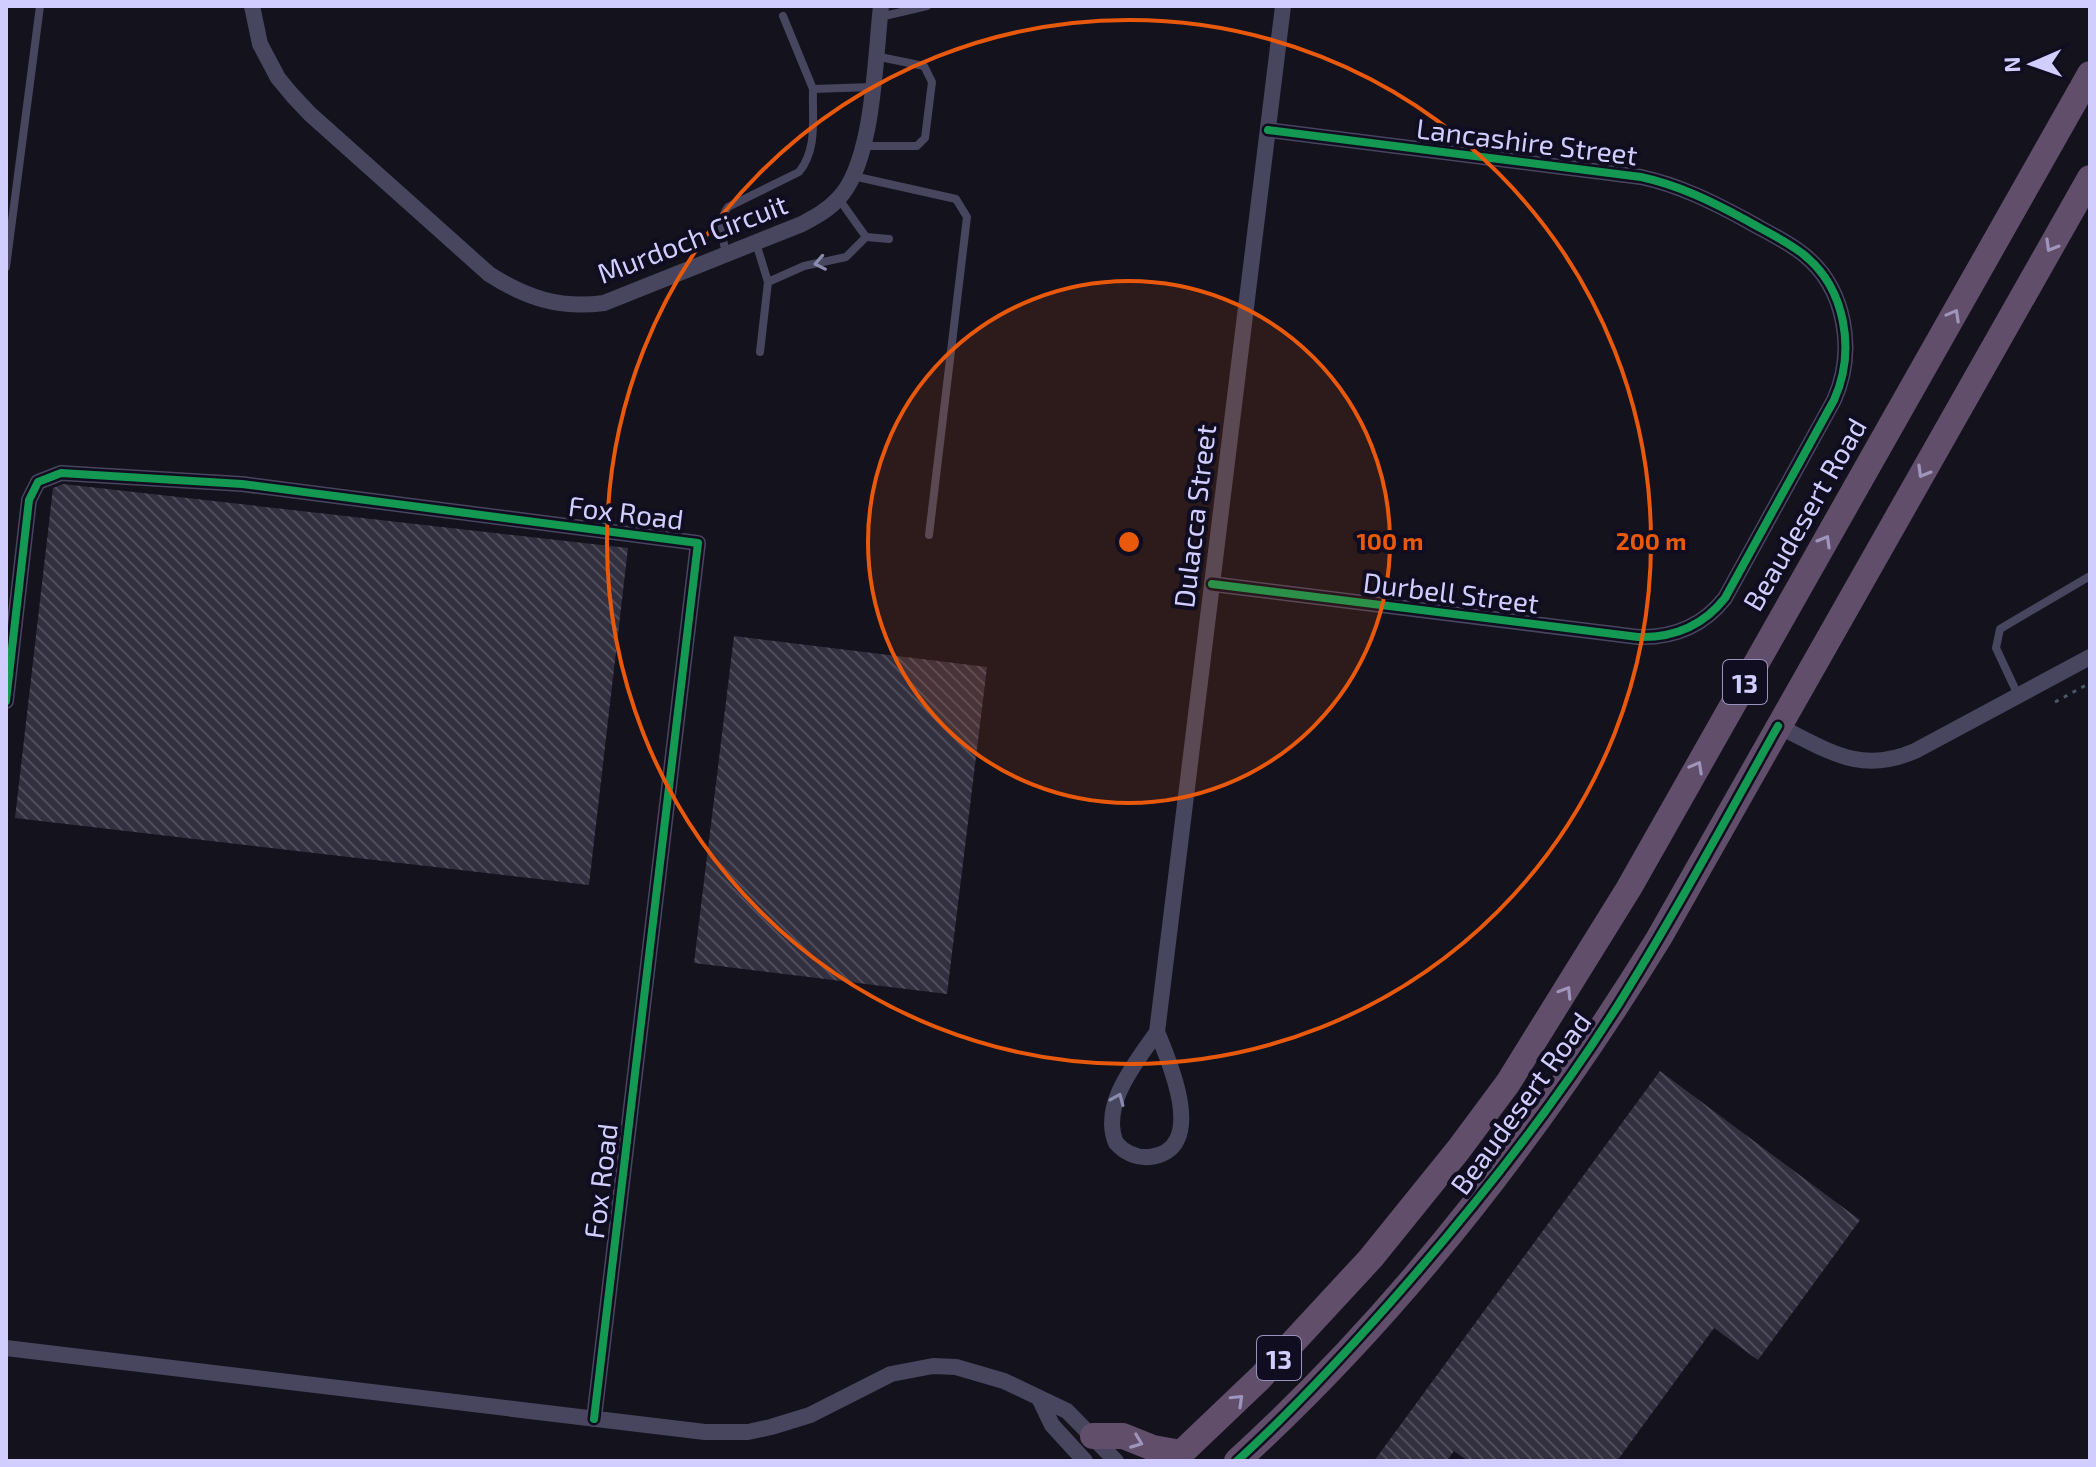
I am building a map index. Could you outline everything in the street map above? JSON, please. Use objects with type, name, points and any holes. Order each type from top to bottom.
[{"type":"highway","name":"Beaudesert Road","points":[[1177,1457],[1260,1378],[1362,1268],[1416,1205],[1508,1083],[1629,888],[2090,74]]},
{"type":"highway","name":"Beaudesert Road","points":[[1244,1458],[1336,1363],[1417,1272],[1528,1134],[1599,1033],[1652,949],[2090,178]]},
{"type":"highway","points":[[1089,1449],[1123,1436],[1177,1457]]},
{"type":"street","name":"Murdoch Circuit","points":[[252,6],[260,44],[278,78],[310,114],[489,274],[524,295],[584,306],[604,303],[811,219],[839,199],[853,176],[865,146],[880,12]]},
{"type":"street","name":"Dulacca Street","points":[[1157,1032],[1170,1061],[1181,1111],[1181,1128],[1169,1150],[1149,1157],[1135,1156],[1116,1143],[1111,1127],[1113,1110],[1138,1060],[1157,1032],[1283,6]]},
{"type":"street","name":"Lancashire Street","points":[[1268,130],[1655,180],[1692,192],[1723,207],[1784,242],[1814,264],[1834,294],[1845,331],[1845,361],[1839,388],[1725,598],[1711,613],[1684,630]]},
{"type":"street","name":"Fox Road","points":[[6,701],[29,500],[38,482],[61,473],[242,484],[698,543],[594,1419]]},
{"type":"street","name":"Durbell Street","points":[[1212,584],[1638,637],[1662,637],[1684,630]]},
{"type":"street","points":[[1778,726],[1855,761],[1886,761],[1915,751],[2090,657]]},
{"type":"street","points":[[6,1348],[705,1432],[748,1432],[810,1415],[891,1374],[933,1366],[956,1367],[1004,1381],[1067,1411],[1089,1449]]},
{"type":"street","points":[[1040,1400],[1052,1425],[1089,1449],[1116,1461]]},
{"type":"lane","points":[[6,267],[40,6]]},
{"type":"lane","points":[[880,12],[927,6]]},
{"type":"lane","points":[[726,254],[721,222],[728,207],[799,172],[806,163],[812,140],[813,89],[783,16]]},
{"type":"lane","points":[[865,146],[917,146],[922,143],[932,82],[924,66],[875,56]]},
{"type":"lane","points":[[813,89],[872,87]]},
{"type":"lane","points":[[853,176],[956,199],[967,217],[929,535]]},
{"type":"lane","points":[[839,199],[866,237],[889,239]]},
{"type":"lane","points":[[768,282],[821,261],[846,257],[866,237]]},
{"type":"lane","points":[[755,242],[768,282],[760,352]]},
{"type":"lane","points":[[2018,695],[1996,648],[2000,629],[2090,576]]},
{"type":"path","points":[[2055,702],[2090,683]]},
{"type":"building","points":[[63,484],[628,548],[589,885],[15,818],[53,488]]},
{"type":"building","points":[[734,636],[987,667],[947,994],[694,963]]},
{"type":"building","points":[[1660,1071],[1860,1220],[1758,1360],[1714,1328],[1617,1461],[1468,1461],[1454,1451],[1447,1461],[1374,1461]]},
{"type":"cycle path","points":[[1212,584],[1638,637],[1675,632],[1697,623],[1725,598],[1834,400],[1844,361],[1843,321],[1838,302],[1818,268],[1781,240],[1681,189],[1641,177],[1268,130]]},
{"type":"cycle path","points":[[6,701],[29,500],[38,482],[61,473],[242,484],[698,543],[594,1419]]},
{"type":"cycle path","points":[[1237,1461],[1315,1384],[1389,1304],[1450,1233],[1538,1121],[1639,971],[1778,726]]}]
